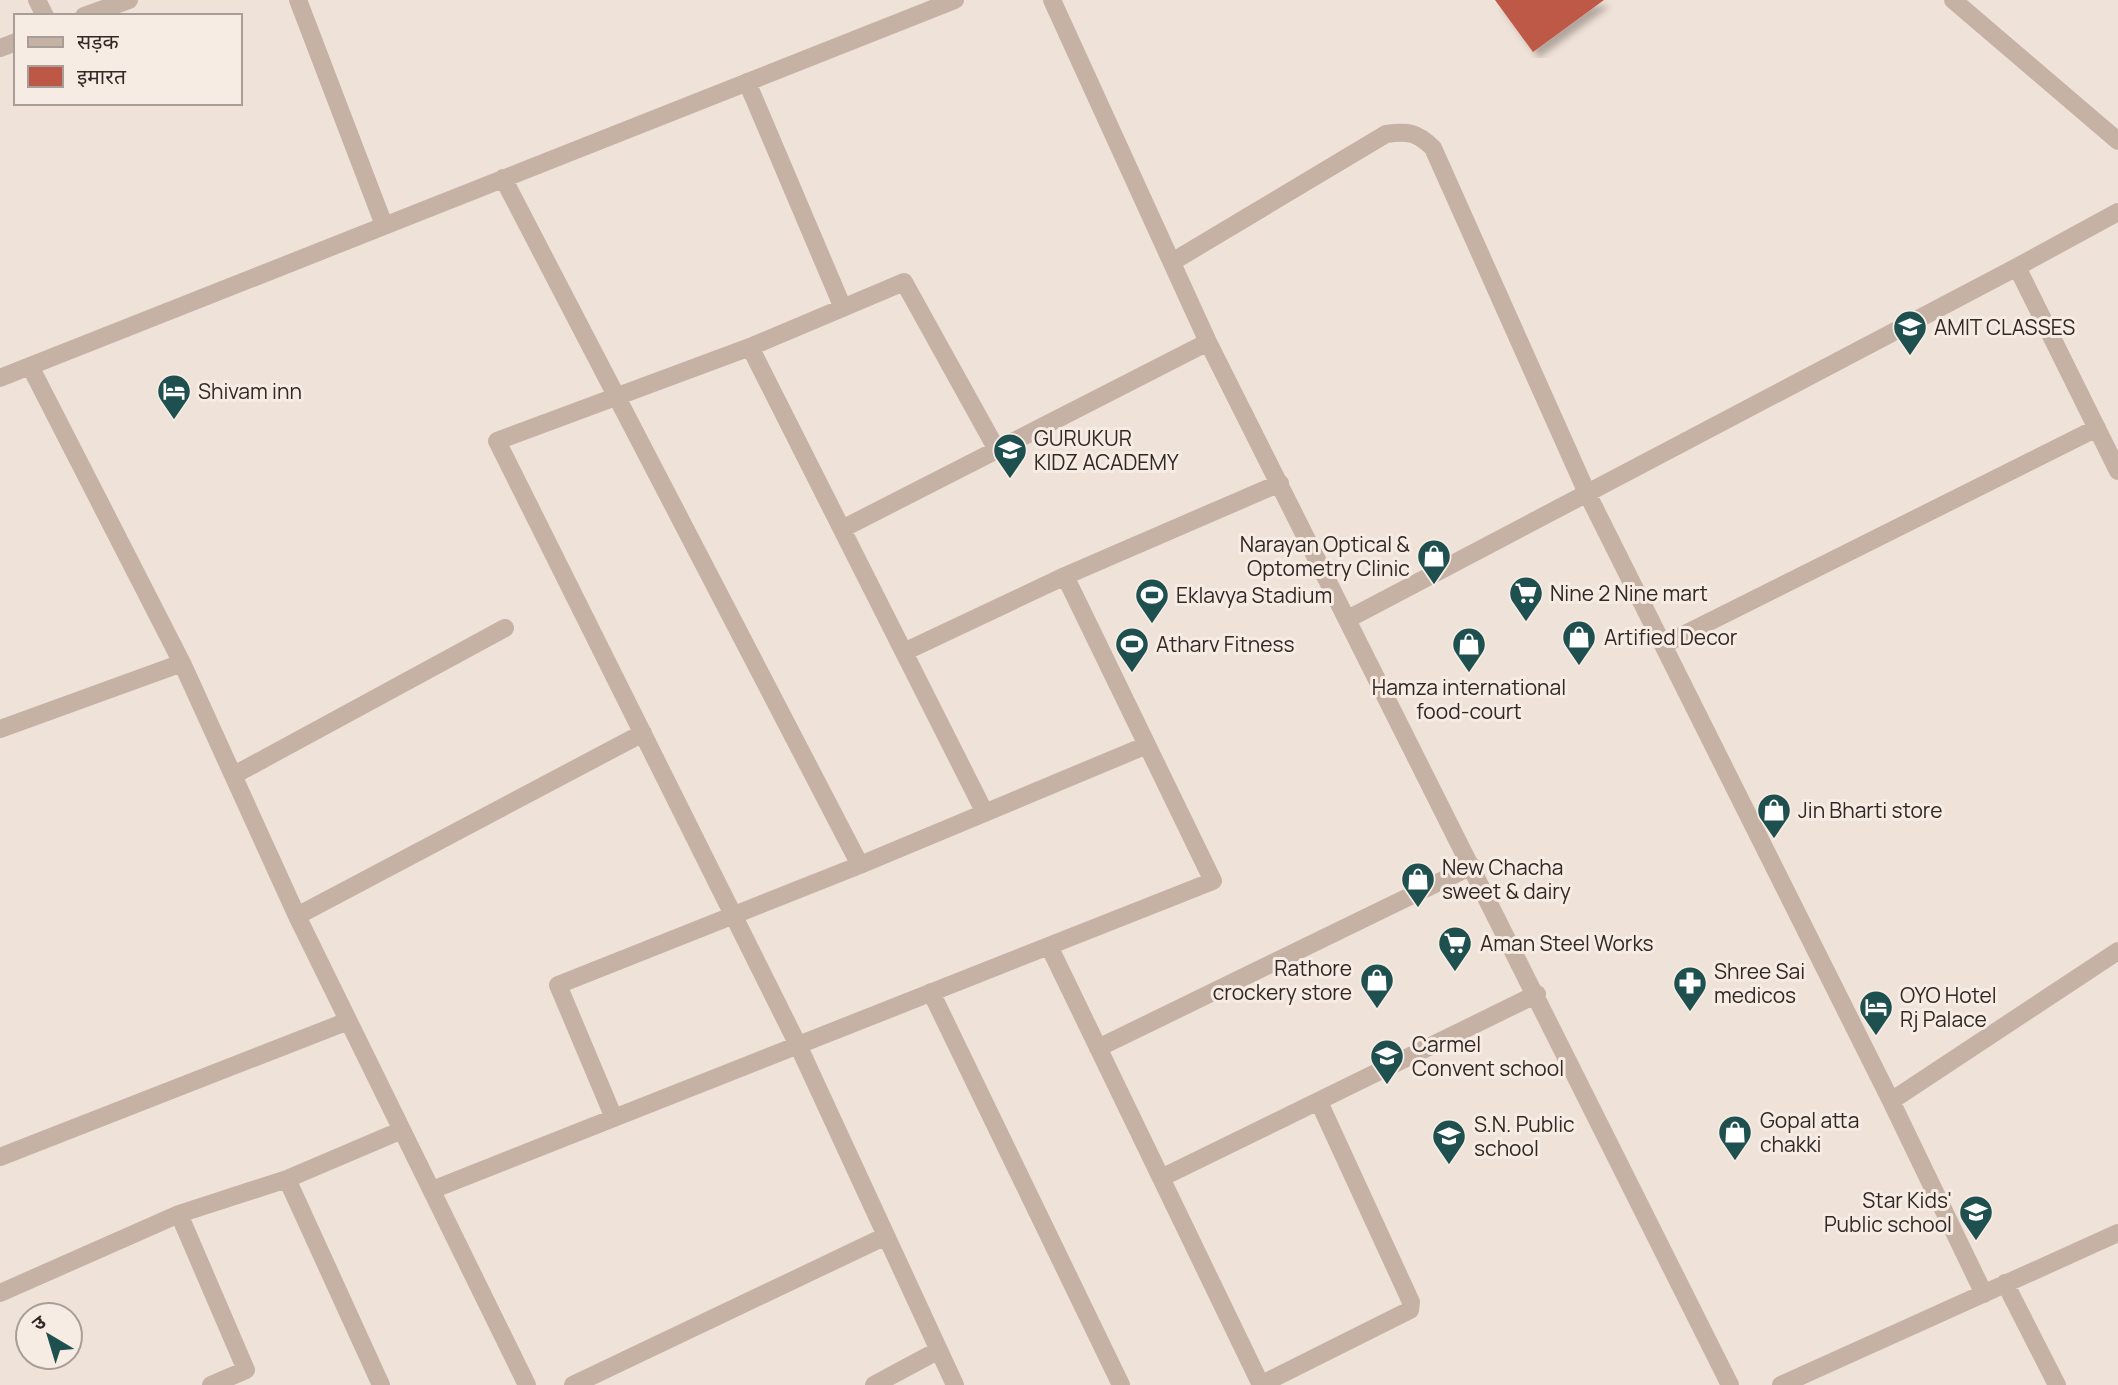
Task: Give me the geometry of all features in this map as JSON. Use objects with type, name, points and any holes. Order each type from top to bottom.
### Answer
[{"type":"street","points":[[90,14],[129,0]]},
{"type":"street","points":[[298,0],[384,225]]},
{"type":"street","points":[[0,377],[955,0]]},
{"type":"street","points":[[1052,0],[1208,342],[1537,994],[1730,1385]]},
{"type":"street","points":[[1954,0],[2118,141]]},
{"type":"street","points":[[747,82],[843,308]]},
{"type":"street","points":[[1172,262],[1386,134],[1407,131],[1420,135],[1433,148],[1587,493],[1891,1101],[1984,1294]]},
{"type":"street","points":[[503,178],[860,864]]},
{"type":"street","points":[[1348,618],[2118,212]]},
{"type":"street","points":[[2017,267],[2118,471]]},
{"type":"street","points":[[955,1385],[799,1045],[497,441],[750,347],[904,282],[997,450]]},
{"type":"street","points":[[842,529],[1208,342]]},
{"type":"street","points":[[750,347],[985,813]]},
{"type":"street","points":[[30,366],[183,663],[297,916],[527,1385]]},
{"type":"street","points":[[1663,645],[2097,428]]},
{"type":"street","points":[[904,652],[1065,576],[1280,483]]},
{"type":"street","points":[[432,1190],[1213,881],[1065,576]]},
{"type":"street","points":[[233,775],[505,628]]},
{"type":"street","points":[[0,729],[183,663]]},
{"type":"street","points":[[297,916],[643,733]]},
{"type":"street","points":[[614,1118],[558,985],[1147,746]]},
{"type":"street","points":[[1098,1048],[1472,866]]},
{"type":"street","points":[[1049,946],[1260,1385],[1410,1310],[1411,1302],[1319,1102]]},
{"type":"street","points":[[1891,1101],[2118,951]]},
{"type":"street","points":[[931,992],[1121,1385]]},
{"type":"street","points":[[1161,1178],[1537,994]]},
{"type":"street","points":[[0,1157],[348,1021]]},
{"type":"street","points":[[0,1293],[179,1214],[287,1178],[402,1130]]},
{"type":"street","points":[[287,1178],[381,1385]]},
{"type":"street","points":[[179,1214],[246,1370],[211,1385]]},
{"type":"street","points":[[1781,1385],[2118,1233]]},
{"type":"street","points":[[573,1385],[886,1236]]},
{"type":"street","points":[[2005,1283],[2057,1385]]},
{"type":"street","points":[[874,1385],[939,1350]]},
{"type":"building","points":[[1495,0],[1604,0],[1533,52]]},
{"type":"place","name":"AMIT CLASSES","points":[[1910,357]]},
{"type":"place","name":"Shivam inn","points":[[174,421]]},
{"type":"place","name":"GURUKUR KIDZ ACADEMY","points":[[1010,480]]},
{"type":"place","name":"Narayan Optical & Optometry Clinic","points":[[1434,586]]},
{"type":"place","name":"Nine 2 Nine mart","points":[[1526,623]]},
{"type":"place","name":"Eklavya Stadium","points":[[1152,625]]},
{"type":"place","name":"Artified Decor","points":[[1579,667]]},
{"type":"place","name":"Atharv Fitness","points":[[1132,674]]},
{"type":"place","name":"Hamza international food-court","points":[[1469,674]]},
{"type":"place","name":"Jin Bharti store","points":[[1774,840]]},
{"type":"place","name":"New Chacha sweet & dairy","points":[[1418,909]]},
{"type":"place","name":"Aman Steel Works","points":[[1455,973]]},
{"type":"place","name":"Rathore crockery store","points":[[1377,1010]]},
{"type":"place","name":"Shree Sai medicos","points":[[1690,1013]]},
{"type":"place","name":"OYO Hotel Rj Palace","points":[[1876,1037]]},
{"type":"place","name":"Carmel Convent school","points":[[1387,1086]]},
{"type":"place","name":"Gopal atta chakki","points":[[1735,1162]]},
{"type":"place","name":"S.N. Public school","points":[[1449,1166]]},
{"type":"place","name":"Star Kids' Public school","points":[[1976,1242]]}]
